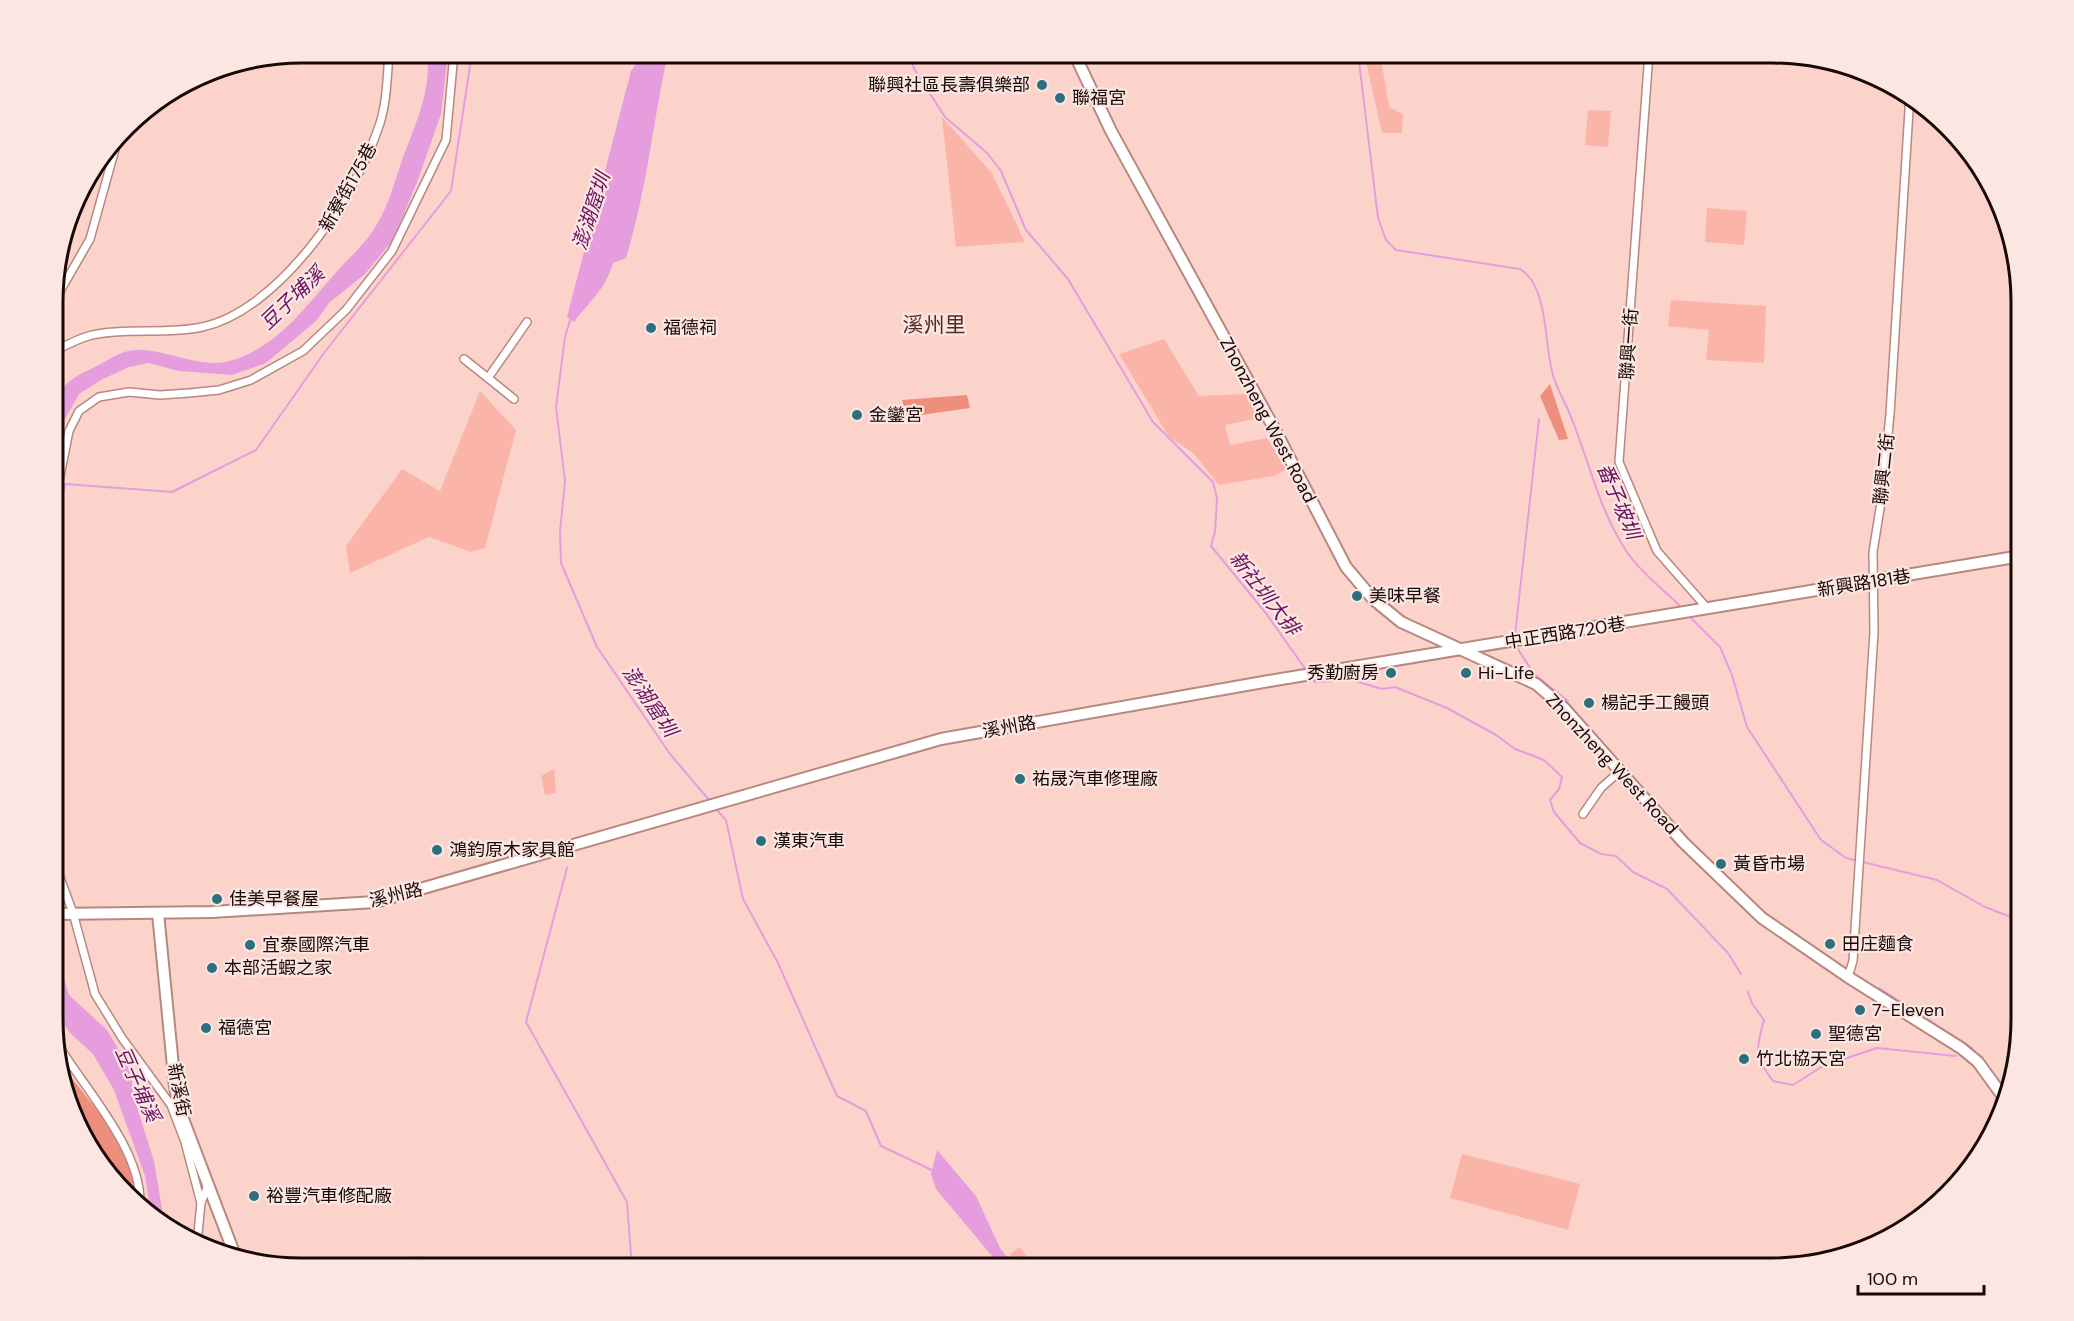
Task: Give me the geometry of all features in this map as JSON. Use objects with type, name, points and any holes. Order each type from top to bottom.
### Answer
[{"type":"street","name":"新寮街175巷","points":[[63,348],[92,335],[202,327],[236,314],[279,279],[316,243],[366,162],[379,127],[386,94],[388,63]]},
{"type":"street","points":[[63,461],[69,431],[79,411],[99,398],[129,392],[189,393],[219,390],[251,380],[303,351],[346,310],[392,251],[446,140],[453,63]]},
{"type":"street","name":"Zhonzheng West Road","points":[[1079,63],[1111,131],[1268,418],[1346,567],[1373,599],[1401,622],[1536,684],[1564,708],[1683,842],[1738,897],[1762,918],[1848,977],[1969,1054],[1978,1062],[1999,1092]]},
{"type":"street","name":"聯興一街","points":[[1648,63],[1619,462],[1657,551],[1707,608]]},
{"type":"street","name":"聯興二街","points":[[1848,977],[1853,960],[1859,871],[1875,581],[1873,552],[1882,496],[1890,414],[1909,106]]},
{"type":"street","points":[[64,286],[90,239],[113,155]]},
{"type":"street","points":[[488,378],[527,322]]},
{"type":"street","points":[[464,359],[514,399]]},
{"type":"street","name":"新興路181巷","points":[[1670,616],[2011,558]]},
{"type":"street","name":"中正西路720巷","points":[[1461,650],[1670,616]]},
{"type":"street","name":"溪州路","points":[[63,914],[321,908],[375,902],[942,739],[1461,650]]},
{"type":"street","points":[[1583,814],[1601,788],[1620,771]]},
{"type":"street","points":[[63,886],[73,913],[95,994],[122,1038],[175,1108],[201,1203]]},
{"type":"street","name":"新溪街","points":[[158,913],[175,1108],[232,1247]]},
{"type":"street","points":[[67,1060],[123,1140],[134,1166],[138,1193]]},
{"type":"street","points":[[198,1234],[201,1203],[208,1185]]},
{"type":"shaded area","name":"豆子埔溪","points":[[428,63],[447,63],[441,114],[418,180],[393,240],[365,274],[329,303],[316,321],[266,363],[232,375],[179,371],[149,363],[129,367],[101,380],[79,394],[63,422],[63,389],[66,385],[77,376],[118,355],[128,351],[145,350],[196,361],[221,363],[249,354],[288,326],[365,242],[383,214],[420,111]]},
{"type":"shaded area","points":[[636,63],[666,63],[645,181],[626,258],[613,263],[601,288],[574,322],[567,317],[631,71]]},
{"type":"shaded area","points":[[1366,63],[1382,63],[1389,107],[1403,114],[1402,133],[1382,133]]},
{"type":"shaded area","points":[[1588,110],[1611,111],[1608,147],[1585,145]]},
{"type":"shaded area","points":[[942,117],[992,173],[1025,242],[956,247]]},
{"type":"shaded area","points":[[1707,208],[1747,211],[1744,245],[1705,242]]},
{"type":"shaded area","points":[[1671,300],[1766,306],[1764,363],[1706,360],[1709,330],[1668,326]]},
{"type":"shaded area","points":[[1164,339],[1199,396],[1246,394],[1259,418],[1225,425],[1230,445],[1267,438],[1286,470],[1274,476],[1219,485],[1193,453],[1169,437],[1119,354]]},
{"type":"shaded area","points":[[1550,384],[1568,439],[1559,440],[1540,396]]},
{"type":"shaded area","points":[[480,391],[516,430],[485,548],[471,552],[429,537],[350,573],[346,546],[402,469],[440,491]]},
{"type":"shaded area","points":[[967,395],[970,408],[907,417],[902,400]]},
{"type":"shaded area","points":[[554,769],[556,793],[545,795],[541,776]]},
{"type":"shaded area","name":"豆子埔溪","points":[[63,975],[69,995],[107,1030],[130,1069],[134,1098],[154,1161],[163,1213],[149,1203],[145,1176],[114,1090],[93,1054],[69,1032],[63,1022]]},
{"type":"shaded area","points":[[70,1075],[122,1148],[135,1190],[103,1152],[81,1110]]},
{"type":"shaded area","points":[[937,1150],[976,1196],[1000,1248],[1008,1258],[994,1258],[936,1189],[931,1174]]},
{"type":"shaded area","points":[[1462,1154],[1580,1184],[1568,1230],[1450,1198]]},
{"type":"shaded area","points":[[1020,1247],[1027,1258],[1013,1258],[1010,1254]]},
{"type":"shaded area","points":[[422,1256],[423,1258],[384,1258]]},
{"type":"waterway","points":[[63,495],[65,484],[172,492],[256,450],[324,353],[451,191],[470,63]]},
{"type":"waterway","name":"新社圳大排","points":[[912,63],[945,117],[987,153],[1001,171],[1026,230],[1068,279],[1153,422],[1213,482],[1217,498],[1215,532],[1211,546],[1265,612],[1306,670]]},
{"type":"waterway","name":"番子坡圳","points":[[1359,63],[1378,218],[1386,240],[1396,250],[1520,269],[1529,277],[1541,302],[1555,381],[1571,417],[1608,518],[1630,557],[1682,608]]},
{"type":"waterway","name":"澎湖窟圳","points":[[571,317],[565,337],[556,407],[565,481],[560,532],[561,563],[597,647],[670,754],[710,801]]},
{"type":"waterway","points":[[1515,635],[1539,419]]},
{"type":"waterway","name":"番子坡圳","points":[[1688,615],[1720,647],[1732,675],[1747,727],[1821,840],[1846,858],[1937,880],[1985,907],[2011,917]]},
{"type":"waterway","points":[[1516,646],[1534,674],[1568,701]]},
{"type":"waterway","name":"新社圳大排","points":[[1311,677],[1315,682],[1352,680],[1382,689],[1395,687],[1447,708],[1496,735],[1515,749],[1544,760],[1562,777],[1559,789],[1550,800],[1554,812],[1580,843],[1601,854],[1616,856],[1633,872],[1667,889],[1728,953],[1741,974]]},
{"type":"waterway","name":"澎湖窟圳","points":[[715,808],[726,820],[743,899],[778,963],[837,1096],[866,1111],[881,1146],[934,1171]]},
{"type":"waterway","points":[[567,868],[526,1022],[627,1202],[631,1258]]},
{"type":"waterway","points":[[1879,988],[1972,1048]]},
{"type":"waterway","name":"新社圳大排","points":[[1748,992],[1752,1003],[1764,1020],[1758,1052],[1762,1065],[1773,1081],[1793,1085],[1823,1066],[1877,1048],[1956,1056]]},
{"type":"place","name":"聯興社區長壽俱樂部","points":[[1042,85]]},
{"type":"place","name":"聯福宮","points":[[1060,98]]},
{"type":"place","name":"福德祠","points":[[651,328]]},
{"type":"place","name":"金鑾宮","points":[[857,415]]},
{"type":"place","name":"美味早餐","points":[[1357,596]]},
{"type":"place","name":"秀勤廚房","points":[[1391,673]]},
{"type":"place","name":"Hi-Life","points":[[1466,673]]},
{"type":"place","name":"楊記手工饅頭","points":[[1589,703]]},
{"type":"place","name":"祐晟汽車修理廠","points":[[1020,779]]},
{"type":"place","name":"漢東汽車","points":[[761,841]]},
{"type":"place","name":"鴻鈞原木家具館","points":[[437,850]]},
{"type":"place","name":"黃昏市場","points":[[1721,864]]},
{"type":"place","name":"佳美早餐屋","points":[[217,899]]},
{"type":"place","name":"田庄麵食","points":[[1830,944]]},
{"type":"place","name":"宜泰國際汽車","points":[[250,945]]},
{"type":"place","name":"本部活蝦之家","points":[[212,968]]},
{"type":"place","name":"7-Eleven","points":[[1860,1010]]},
{"type":"place","name":"福德宮","points":[[206,1028]]},
{"type":"place","name":"聖德宮","points":[[1816,1034]]},
{"type":"place","name":"竹北協天宮","points":[[1744,1059]]},
{"type":"place","name":"裕豐汽車修配廠","points":[[254,1196]]},
{"type":"district","name":"溪州里","points":[[934,325]]}]
